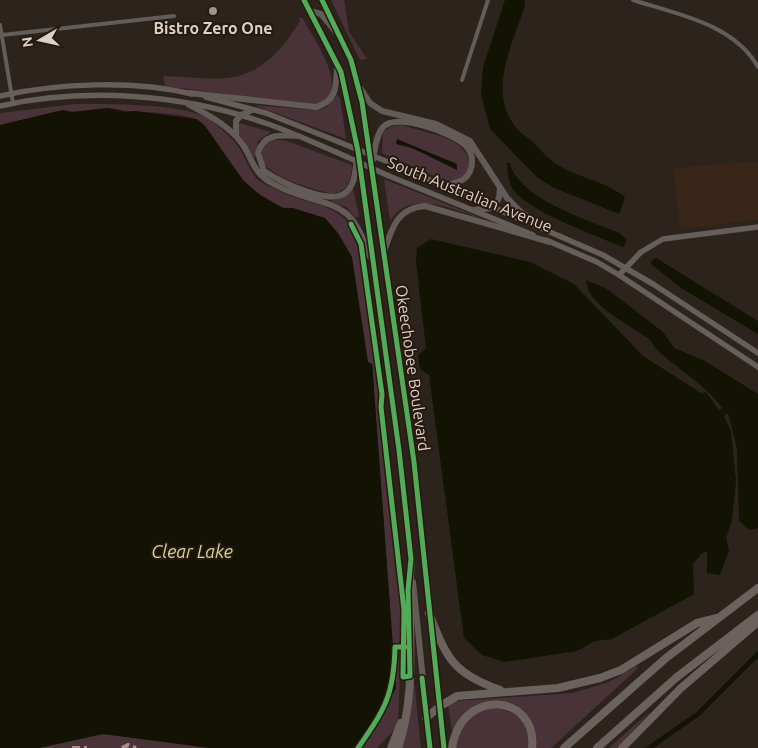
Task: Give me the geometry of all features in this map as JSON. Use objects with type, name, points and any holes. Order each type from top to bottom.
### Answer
[{"type":"highway","points":[[398,748],[405,726],[410,676],[408,590],[410,559]]},
{"type":"highway","points":[[564,748],[652,669],[716,618],[758,588]]},
{"type":"highway","points":[[429,613],[439,640],[451,662],[476,681],[502,691]]},
{"type":"highway","points":[[597,748],[677,677],[758,615]]},
{"type":"highway","points":[[426,718],[439,706],[457,696],[558,688],[600,678],[621,670],[696,623],[716,618]]},
{"type":"highway","points":[[622,748],[681,688],[758,622]]},
{"type":"highway","points":[[391,748],[408,704]]},
{"type":"highway","points":[[452,748],[455,734],[462,720],[471,711],[491,704],[510,707],[524,718],[532,734],[532,748]]},
{"type":"main road","name":"Okeechobee Boulevard","points":[[304,0],[338,64],[346,89],[358,151],[399,450],[430,748]]},
{"type":"main road","name":"Okeechobee Boulevard","points":[[323,2],[351,60],[358,84],[372,166],[414,462],[444,748]]},
{"type":"main road","points":[[310,11],[317,11],[321,14],[340,37]]},
{"type":"main road","points":[[189,93],[316,107],[327,102],[335,94],[338,64]]},
{"type":"main road","points":[[358,84],[375,107],[390,114],[436,124],[470,141],[500,188],[521,212],[548,230]]},
{"type":"main road","name":"South Australian Avenue","points":[[0,96],[88,86],[136,87],[189,93],[252,110],[339,142],[581,244],[627,267],[758,353]]},
{"type":"main road","name":"South Australian Avenue","points":[[0,106],[61,98],[110,96],[188,104],[241,115],[298,136],[389,176],[597,262],[620,275],[758,367]]},
{"type":"main road","points":[[188,104],[217,120],[236,136],[257,171],[265,179],[294,193],[328,202],[350,216],[360,228],[376,279]]},
{"type":"main road","points":[[236,136],[235,124],[241,115],[252,110]]},
{"type":"main road","points":[[372,166],[376,144],[384,126],[399,120],[428,127],[464,144],[472,155],[471,169],[466,177],[458,182],[442,186]]},
{"type":"main road","points":[[298,136],[274,136],[266,139],[260,148],[259,160],[264,171],[270,175],[315,194],[331,197],[346,193],[354,180],[358,151]]},
{"type":"main road","points":[[474,210],[494,208],[499,198],[500,188]]},
{"type":"main road","points":[[385,251],[398,218],[410,209],[425,206],[550,242]]},
{"type":"main road","points":[[620,275],[648,247],[663,239],[758,226]]},
{"type":"street","points":[[462,80],[488,0]]},
{"type":"street","points":[[633,0],[709,25],[732,37],[752,56],[758,67]]},
{"type":"street","points":[[656,7],[658,0]]},
{"type":"street","points":[[2,35],[174,16]]},
{"type":"street","points":[[0,25],[13,103]]},
{"type":"shaded area","points":[[331,0],[344,0],[349,32],[367,59],[360,60]]},
{"type":"shaded area","points":[[299,17],[303,19],[316,41],[329,69],[332,82],[331,93],[324,101],[310,105],[165,86],[163,76],[226,78],[250,72],[270,59],[279,50],[294,31],[300,21]]},
{"type":"shaded area","points":[[337,95],[340,98],[346,139],[254,105],[313,110],[325,108]]},
{"type":"shaded area","points":[[75,104],[124,104],[162,107],[180,109],[207,118],[221,128],[237,144],[258,180],[286,194],[331,209],[351,224],[360,237],[378,349],[380,391],[378,405],[400,581],[402,614],[398,726],[377,748],[361,748],[396,688],[372,364],[368,362],[293,208],[279,206],[267,201],[256,193],[237,172],[208,129],[201,122],[181,116],[107,108],[79,111],[63,110],[0,125],[0,113]]},
{"type":"shaded area","points":[[239,123],[271,132],[258,141],[255,159],[239,135]]},
{"type":"shaded area","points":[[401,125],[435,134],[454,142],[462,148],[469,161],[466,173],[460,178],[443,180],[382,153],[383,132],[390,127]]},
{"type":"shaded area","points":[[274,138],[275,140],[284,140],[352,165],[348,184],[338,193],[332,194],[293,182],[279,175],[268,168],[262,159],[263,149]]},
{"type":"shaded area","points":[[758,161],[758,220],[680,229],[673,168]]},
{"type":"shaded area","points":[[384,179],[484,219],[447,207],[421,203],[409,205],[399,211],[390,221]]},
{"type":"shaded area","points":[[353,189],[359,216],[356,218],[346,207],[330,201],[342,198]]},
{"type":"shaded area","points":[[638,667],[551,748],[535,748],[529,722],[495,701],[472,707],[452,731],[448,705],[456,701],[573,693],[609,682]]},
{"type":"shaded area","points":[[414,680],[421,748],[400,748],[408,726]]},
{"type":"shaded area","points":[[485,707],[504,710],[518,717],[526,729],[530,748],[456,748],[465,723]]},
{"type":"shaded area","points":[[649,713],[617,748],[609,748],[647,714]]},
{"type":"shaded area","points":[[103,734],[203,746],[209,748],[39,748]]},
{"type":"water","points":[[505,0],[524,0],[525,5],[509,50],[503,81],[503,96],[507,111],[514,125],[559,166],[603,184],[625,197],[619,214],[552,187],[538,178],[490,129],[481,94],[483,67]]},
{"type":"water","name":"Clear Lake","points":[[108,108],[125,112],[135,111],[196,119],[205,126],[243,180],[259,194],[283,208],[293,208],[325,218],[338,233],[352,257],[368,362],[372,364],[396,688],[361,748],[209,748],[103,734],[39,748],[0,748],[0,125],[63,110],[72,112]]},
{"type":"water","points":[[397,139],[457,164],[457,170],[412,148],[396,144]]},
{"type":"water","points":[[507,163],[510,163],[515,175],[526,187],[539,197],[572,214],[618,232],[627,240],[623,247],[568,224],[527,202],[512,188]]},
{"type":"water","points":[[431,239],[530,262],[574,284],[643,356],[701,393],[706,392],[719,410],[722,408],[715,399],[700,384],[657,350],[648,338],[620,321],[601,306],[593,298],[586,280],[607,289],[663,332],[674,348],[705,361],[758,394],[758,528],[749,530],[739,521],[737,449],[728,413],[724,416],[731,431],[736,481],[732,520],[726,538],[729,550],[720,575],[707,573],[707,552],[702,553],[693,564],[694,594],[612,639],[595,641],[577,651],[504,662],[482,655],[464,638],[429,375],[420,369],[418,355],[426,348],[416,262],[417,248]]},
{"type":"water","points":[[656,258],[758,321],[758,334],[681,288],[651,264],[652,260]]},
{"type":"waterway","points":[[649,748],[698,714],[758,654]]},
{"type":"marked path","points":[[122,748],[128,745],[136,748]]},
{"type":"marked path","points":[[72,748],[87,748]]},
{"type":"cycle path","points":[[304,0],[341,72],[358,151],[399,450],[411,559],[408,590],[410,676],[403,677],[404,610],[381,407],[382,394],[361,244],[351,224]]},
{"type":"cycle path","points":[[322,0],[351,60],[362,102],[414,462],[444,748]]},
{"type":"cycle path","points":[[358,748],[375,723],[386,701],[393,678],[395,647],[405,647]]},
{"type":"cycle path","points":[[422,678],[430,748]]},
{"type":"place","name":"Bistro Zero One","points":[[213,11]]}]
